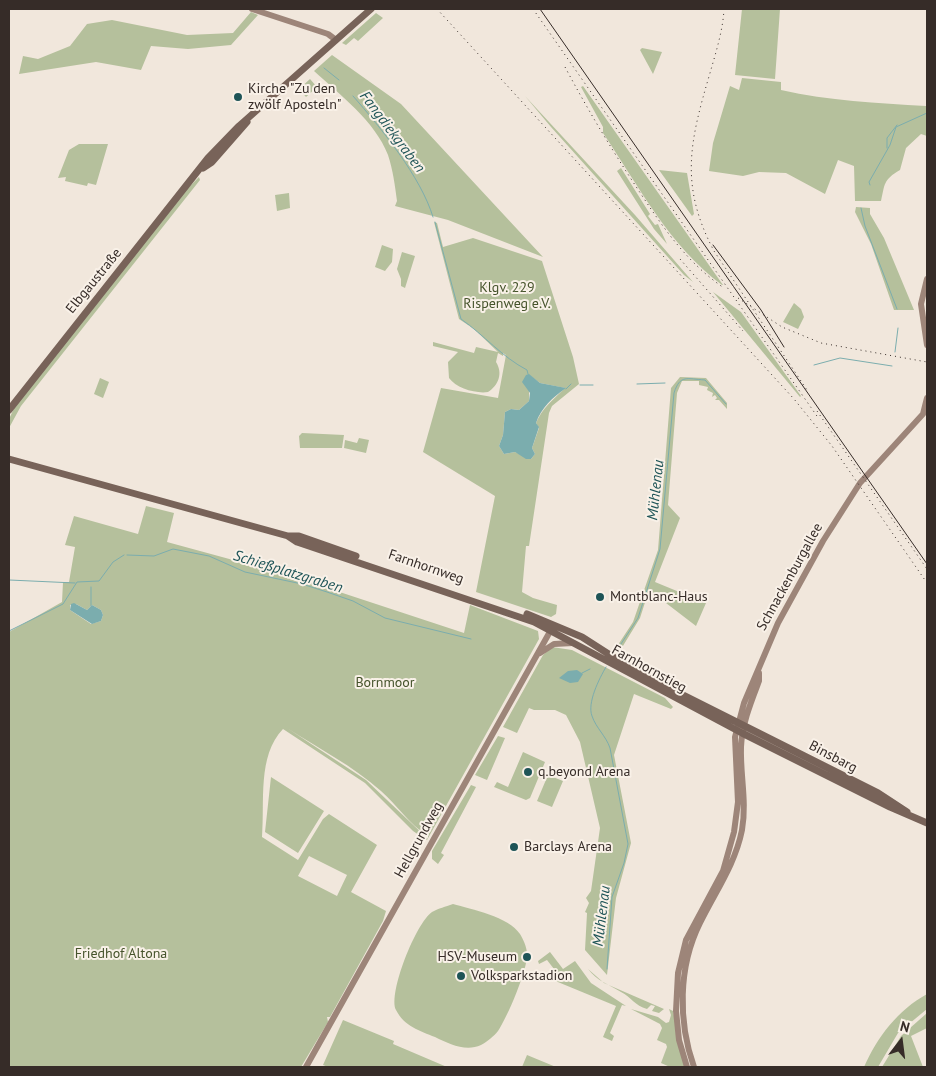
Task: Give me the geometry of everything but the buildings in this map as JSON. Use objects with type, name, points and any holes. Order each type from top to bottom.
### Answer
[{"type":"main road","name":"Elbgaustraße","points":[[9,410],[21,392],[200,170],[212,162],[242,129],[248,119],[371,9]]},
{"type":"main road","name":"Farnhornweg","points":[[9,461],[288,536],[297,542],[553,628]]},
{"type":"main road","name":"Farnhornstieg","points":[[553,628],[576,644],[740,727]]},
{"type":"main road","name":"Farnhornstieg","points":[[553,628],[582,637],[635,671],[740,727]]},
{"type":"main road","name":"Binsbarg","points":[[740,727],[756,739],[927,824]]},
{"type":"main road","name":"Binsbarg","points":[[740,727],[896,803],[915,818]]},
{"type":"street","points":[[252,9],[328,34],[336,40]]},
{"type":"street","points":[[927,279],[921,304],[927,344]]},
{"type":"street","name":"Schnackenburgallee","points":[[687,1067],[680,1040],[676,1011],[678,973],[686,940],[723,871],[733,839],[738,802],[734,753],[740,727],[759,681],[759,672],[764,653],[787,602],[850,498],[882,458],[923,414],[927,398]]},
{"type":"street","name":"Hellgrundweg","points":[[306,1067],[553,628]]},
{"type":"street","points":[[538,655],[554,644],[576,644]]},
{"type":"street","name":"Schnackenburgallee","points":[[694,1067],[684,1026],[683,996],[686,969],[696,931],[727,873],[740,839],[744,809],[740,727]]},
{"type":"street","points":[[741,748],[747,742],[756,739]]},
{"type":"green space","points":[[742,9],[780,9],[775,79],[735,75]]},
{"type":"green space","points":[[251,12],[258,15],[231,45],[188,49],[151,46],[141,70],[96,62],[19,74],[23,56],[38,59],[70,46],[87,24],[112,20],[187,35],[233,33]]},
{"type":"green space","points":[[376,13],[383,18],[358,41],[354,38],[346,45],[342,43]]},
{"type":"green space","points":[[642,48],[662,52],[653,74],[640,50]]},
{"type":"green space","name":"Klgv. 229 Rispenweg e.V.","points":[[332,55],[401,104],[543,257],[448,220],[395,206],[397,201],[393,172],[388,155],[375,131],[356,109],[314,71]]},
{"type":"green space","points":[[742,78],[781,82],[781,90],[817,97],[889,104],[926,106],[927,104],[927,136],[921,134],[906,148],[900,170],[890,177],[884,186],[881,201],[855,201],[854,166],[838,160],[825,194],[786,173],[759,172],[743,176],[709,171],[713,143],[730,86],[739,90]]},
{"type":"green space","points":[[310,79],[317,87],[306,97],[299,89]]},
{"type":"green space","points":[[583,86],[723,285],[686,252],[656,214],[603,133],[603,127],[581,87]]},
{"type":"green space","points":[[525,96],[635,215],[693,282],[684,275]]},
{"type":"green space","points":[[79,144],[108,144],[96,185],[88,183],[87,186],[65,181],[66,177],[58,178],[69,150]]},
{"type":"green space","points":[[621,168],[650,214],[648,216],[655,225],[658,224],[667,244],[654,229],[617,171]]},
{"type":"green space","points":[[659,170],[687,173],[694,214],[692,216]]},
{"type":"green space","points":[[199,177],[200,180],[21,406],[9,428],[9,419],[18,400],[185,191]]},
{"type":"green space","points":[[289,193],[290,208],[277,211],[275,195]]},
{"type":"green space","points":[[856,207],[870,208],[870,214],[884,238],[914,310],[894,310],[871,244],[855,212]]},
{"type":"green space","points":[[434,222],[437,223],[443,247],[473,238],[542,261],[573,357],[579,384],[552,406],[549,413],[529,546],[526,546],[522,592],[533,598],[557,605],[556,614],[551,617],[476,592],[495,496],[423,452],[441,388],[498,398],[506,355],[503,353],[503,356],[498,353],[496,362],[499,378],[495,386],[488,392],[478,392],[456,385],[449,378],[448,362],[458,352],[433,346],[433,342],[474,353],[476,347],[498,352],[474,329],[459,319]],"holes":[[[529,375],[540,383],[565,388],[545,408],[536,423],[539,428],[532,448],[535,454],[531,459],[515,452],[504,454],[499,446],[503,435],[505,412],[511,409],[519,410],[529,401]]]},
{"type":"green space","points":[[382,245],[393,249],[392,262],[385,271],[375,267]]},
{"type":"green space","points":[[402,252],[415,256],[405,288],[401,286],[401,279],[397,269]]},
{"type":"green space","points":[[713,292],[741,312],[800,397]]},
{"type":"green space","points":[[794,303],[801,309],[804,317],[798,329],[783,322]]},
{"type":"green space","points":[[680,377],[706,378],[727,403],[727,409],[719,400],[715,400],[717,398],[715,395],[712,397],[713,393],[707,390],[708,387],[699,385],[699,381],[682,381],[677,393],[668,505],[680,518],[655,582],[706,603],[696,626],[649,590],[640,618],[618,654],[614,651],[633,622],[658,550],[671,388]]},
{"type":"green space","points":[[100,378],[109,382],[103,398],[94,394]]},
{"type":"green space","points":[[302,433],[344,435],[342,448],[300,448],[299,436]]},
{"type":"green space","points":[[359,438],[369,440],[366,453],[344,448],[345,440],[357,443]]},
{"type":"green space","points":[[146,506],[174,513],[167,542],[288,575],[464,633],[470,605],[538,631],[539,639],[428,838],[387,796],[370,782],[347,765],[287,728],[366,780],[427,840],[421,839],[422,837],[413,831],[365,783],[283,729],[275,740],[269,752],[264,780],[262,837],[298,860],[323,819],[329,814],[377,845],[351,892],[386,911],[383,921],[330,1017],[327,1017],[328,1022],[301,1067],[9,1067],[9,632],[62,602],[63,582],[69,582],[75,547],[65,545],[74,516],[138,534]],"holes":[[[76,604],[87,610],[92,605],[101,610],[103,615],[101,621],[91,624],[70,610],[70,605]],[[309,856],[347,875],[337,896],[298,876]]]},
{"type":"green space","points":[[552,647],[572,650],[665,698],[673,707],[671,709],[634,694],[614,755],[631,843],[616,898],[607,975],[585,950],[587,913],[585,912],[589,903],[586,898],[591,891],[600,828],[580,742],[566,715],[555,710],[534,710],[529,708],[517,733],[503,727],[543,655]]},
{"type":"green space","points":[[498,736],[505,738],[487,780],[475,775]]},
{"type":"green space","name":"q.beyond Arena","points":[[523,752],[545,762],[530,798],[526,800],[494,787],[497,782],[508,787]]},
{"type":"green space","points":[[548,775],[563,781],[552,807],[537,801]]},
{"type":"green space","points":[[271,777],[324,811],[298,853],[265,832]]},
{"type":"green space","points":[[471,785],[476,787],[441,853],[444,855],[438,864],[432,859],[432,851]]},
{"type":"green space","name":"Volksparkstadion","points":[[453,904],[489,914],[515,928],[525,943],[527,951],[521,982],[502,1025],[490,1039],[481,1045],[469,1048],[452,1044],[413,1027],[399,1016],[395,1001],[400,974],[411,943],[418,930],[432,912]]},
{"type":"green space","points":[[550,952],[563,969],[575,961],[591,983],[626,1006],[622,1005],[610,1033],[614,1036],[612,1041],[603,1037],[616,1006],[553,980],[554,969],[547,960],[539,964],[538,961]]},
{"type":"green space","points":[[607,984],[664,1009],[659,1013],[652,1011],[655,1006],[651,1005],[647,1009],[643,1008]]},
{"type":"green space","points":[[927,994],[927,1009],[898,1033],[878,1067],[864,1067],[875,1045],[890,1025],[907,1008]]},
{"type":"green space","points":[[631,1009],[658,1017],[666,1023],[669,1022],[671,1015],[669,1009],[673,1011],[685,1067],[670,1067],[661,1063],[667,1047],[666,1044],[657,1040],[662,1028],[660,1024]]},
{"type":"green space","points":[[927,1013],[927,1028],[911,1036],[923,1067],[882,1067],[901,1036]]},
{"type":"green space","points":[[343,1020],[394,1041],[393,1044],[447,1067],[328,1067],[323,1065]]},
{"type":"green space","points":[[527,1055],[556,1067],[522,1067]]},
{"type":"water","points":[[529,374],[540,383],[566,388],[552,399],[541,412],[536,423],[539,427],[532,448],[535,454],[531,459],[526,459],[515,452],[504,454],[499,446],[503,435],[505,412],[511,409],[519,410],[529,401],[530,393],[522,382],[526,375]]},
{"type":"water","points":[[74,603],[87,610],[92,605],[101,610],[103,615],[101,621],[92,624],[70,610],[71,604]]},
{"type":"water","points":[[577,670],[583,674],[578,682],[570,683],[559,678],[568,671]]},
{"type":"waterway","name":"Fangdiekgraben","points":[[324,68],[339,80]]},
{"type":"waterway","name":"Fangdiekgraben","points":[[353,96],[376,123],[410,170],[433,217]]},
{"type":"waterway","name":"Mühlenau","points":[[870,185],[869,182],[890,145],[896,127],[927,113]]},
{"type":"waterway","points":[[887,148],[887,138],[897,125]]},
{"type":"waterway","name":"Mühlenau","points":[[861,208],[865,226],[897,309]]},
{"type":"waterway","name":"Fangdiekgraben","points":[[435,222],[461,319],[509,359],[527,370],[528,374]]},
{"type":"waterway","name":"Mühlenau","points":[[895,352],[898,328]]},
{"type":"waterway","name":"Mühlenau","points":[[814,365],[840,358],[892,366]]},
{"type":"waterway","name":"Mühlenau","points":[[617,650],[638,618],[660,549],[676,387],[685,379],[705,380],[726,404]]},
{"type":"waterway","name":"Fangdiekgraben","points":[[637,384],[665,383]]},
{"type":"waterway","name":"Fangdiekgraben","points":[[566,389],[571,384]]},
{"type":"waterway","name":"Fangdiekgraben","points":[[580,385],[593,385]]},
{"type":"waterway","name":"Schießplatzgraben","points":[[127,555],[154,556],[173,549],[209,556],[245,572],[302,584],[353,601],[385,618],[471,639]]},
{"type":"waterway","name":"Schießplatzgraben","points":[[9,631],[63,604],[77,582],[99,581],[113,562],[124,555]]},
{"type":"waterway","points":[[9,580],[75,583]]},
{"type":"waterway","points":[[91,587],[91,606]]},
{"type":"waterway","name":"Mühlenau","points":[[606,667],[594,691],[591,711],[610,748],[628,844],[624,863],[612,897],[607,969]]},
{"type":"waterway","points":[[582,673],[590,669]]},
{"type":"tram line","points":[[540,9],[927,564]]},
{"type":"tram line","points":[[713,245],[761,310],[784,347]]},
{"type":"railway","points":[[437,9],[794,399],[832,446],[927,583]]},
{"type":"railway","points":[[533,9],[819,419]]},
{"type":"railway","points":[[724,9],[719,41],[697,120],[693,142],[691,163],[696,205],[714,251],[807,390]]},
{"type":"railway","points":[[565,67],[608,143],[665,229],[686,255],[710,278],[724,288]]},
{"type":"railway","points":[[680,259],[743,331]]},
{"type":"railway","points":[[738,298],[782,327],[821,343],[927,362]]},
{"type":"railway","points":[[817,411],[927,569]]},
{"type":"place","name":"Kirche \"Zu den zwölf Aposteln\"","points":[[238,97]]},
{"type":"place","name":"Montblanc-Haus","points":[[600,597]]},
{"type":"place","name":"q.beyond Arena","points":[[528,772]]},
{"type":"place","name":"Barclays Arena","points":[[514,847]]},
{"type":"place","name":"HSV-Museum","points":[[527,957]]},
{"type":"place","name":"Volksparkstadion","points":[[461,976]]},
{"type":"park label","name":"Bornmoor","points":[[385,683]]},
{"type":"park label","name":"Friedhof Altona","points":[[121,954]]}]
